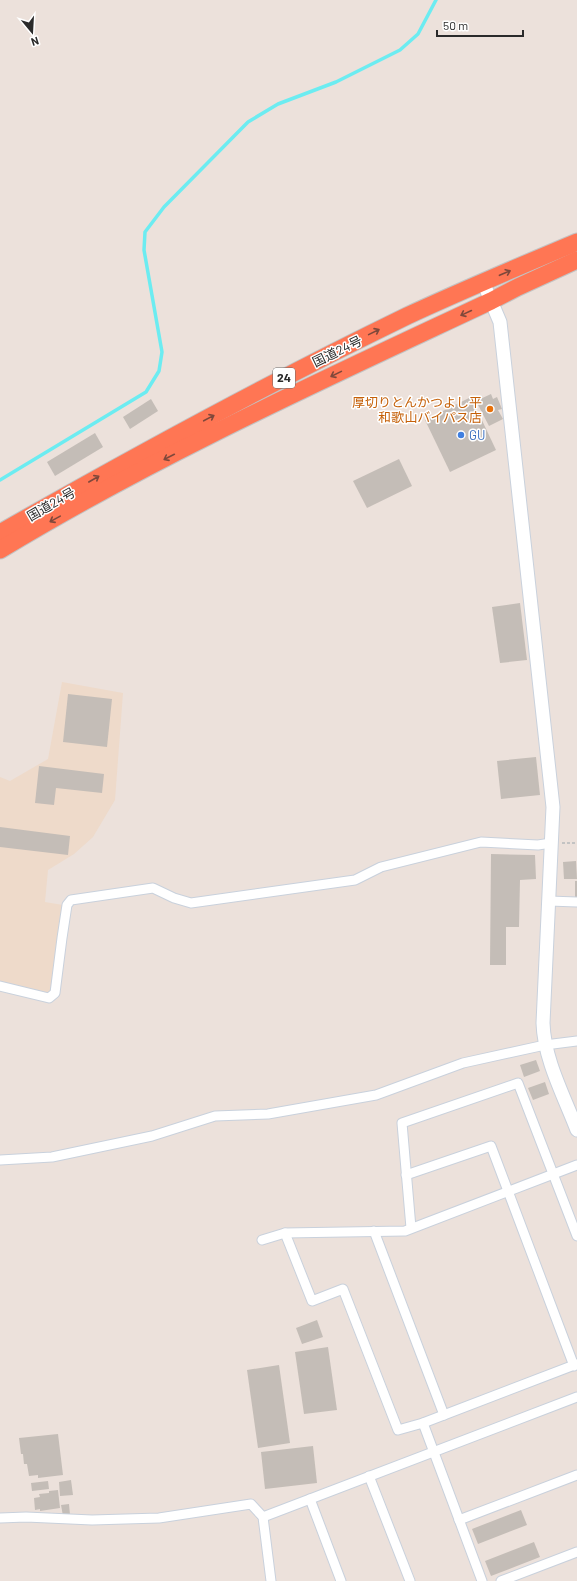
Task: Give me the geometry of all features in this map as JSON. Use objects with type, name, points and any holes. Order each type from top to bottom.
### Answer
[{"type":"highway","name":"国道24号","points":[[0,533],[98,477],[314,362],[408,316],[577,242]]},
{"type":"highway","name":"国道24号","points":[[0,550],[126,479],[233,423],[577,260]]},
{"type":"street","points":[[483,282],[500,322],[553,807],[543,1023],[545,1045],[577,1130]]},
{"type":"street","points":[[0,986],[49,998],[55,993],[67,905],[71,900],[153,888],[174,898],[192,903],[355,880],[381,867],[481,842],[538,845],[551,843]]},
{"type":"street","points":[[548,901],[577,902]]},
{"type":"street","points":[[0,1160],[52,1157],[68,1154],[152,1136],[215,1116],[268,1114],[376,1095],[463,1063],[545,1045],[577,1041]]},
{"type":"street","points":[[410,1228],[402,1123],[518,1083],[577,1236]]},
{"type":"street","points":[[285,1233],[312,1300],[343,1289],[398,1430],[423,1423],[575,1365],[507,1192],[491,1146],[406,1175]]},
{"type":"street","points":[[262,1240],[285,1233],[405,1230],[577,1165]]},
{"type":"street","points":[[374,1231],[444,1415]]},
{"type":"street","points":[[263,1517],[577,1397]]},
{"type":"street","points":[[423,1423],[482,1581]]},
{"type":"street","points":[[459,1520],[577,1475]]},
{"type":"street","points":[[369,1476],[410,1581]]},
{"type":"street","points":[[310,1499],[341,1581]]},
{"type":"street","points":[[0,1518],[26,1517],[92,1520],[159,1518],[251,1504],[263,1517],[271,1581]]},
{"type":"street","points":[[501,1581],[577,1552]]},
{"type":"shaded area","points":[[62,682],[123,693],[115,800],[93,837],[74,854],[48,870],[45,902],[63,905],[52,990],[47,995],[0,982],[0,777],[10,781],[48,759]]},
{"type":"building","name":"厚切りとんかつよし平 和歌山バイパス店","points":[[491,394],[493,399],[497,397],[502,409],[498,410],[503,419],[489,426],[476,401]]},
{"type":"building","name":"GU","points":[[471,397],[496,450],[450,472],[425,420]]},
{"type":"building","points":[[151,399],[158,411],[130,429],[123,417]]},
{"type":"building","points":[[95,433],[103,447],[55,476],[47,462]]},
{"type":"building","points":[[399,459],[412,486],[367,508],[353,481]]},
{"type":"building","points":[[520,603],[527,660],[500,663],[492,607]]},
{"type":"building","points":[[68,694],[112,699],[107,747],[63,742]]},
{"type":"building","points":[[536,757],[540,795],[501,799],[497,761]]},
{"type":"building","points":[[39,766],[104,774],[102,793],[56,788],[54,805],[35,803]]},
{"type":"building","points":[[0,827],[70,836],[68,855],[0,847]]},
{"type":"building","points":[[491,854],[535,855],[536,879],[520,880],[519,927],[506,927],[506,965],[490,965]]},
{"type":"building","points":[[576,861],[577,879],[564,879],[563,862]]},
{"type":"building","points":[[575,881],[577,881],[577,898],[575,898]]},
{"type":"building","points":[[536,1060],[540,1071],[524,1077],[520,1065]]},
{"type":"building","points":[[545,1082],[549,1094],[533,1100],[528,1088]]},
{"type":"building","points":[[317,1320],[323,1337],[302,1344],[296,1328]]},
{"type":"building","points":[[328,1347],[337,1410],[304,1414],[295,1352]]},
{"type":"building","points":[[279,1365],[290,1443],[258,1448],[247,1370]]},
{"type":"building","points":[[58,1434],[63,1475],[38,1478],[38,1475],[29,1476],[27,1464],[24,1464],[23,1454],[21,1454],[19,1438]]},
{"type":"building","points":[[313,1446],[317,1483],[265,1489],[261,1452]]},
{"type":"building","points":[[71,1480],[73,1495],[60,1496],[59,1482]]},
{"type":"building","points":[[48,1481],[49,1489],[32,1491],[31,1483]]},
{"type":"building","points":[[58,1490],[60,1508],[40,1511],[40,1509],[35,1510],[34,1498],[40,1497],[39,1494]]},
{"type":"building","points":[[69,1504],[70,1515],[63,1516],[61,1505]]},
{"type":"building","points":[[521,1510],[527,1525],[478,1544],[472,1529]]},
{"type":"building","points":[[534,1542],[540,1557],[491,1576],[485,1561]]},
{"type":"waterway","points":[[0,480],[146,392],[159,371],[162,352],[144,250],[145,232],[164,207],[248,122],[278,104],[336,82],[400,50],[418,34],[436,0]]},
{"type":"place","name":"厚切りとんかつよし平 和歌山バイパス店","points":[[490,409]]},
{"type":"place","name":"GU","points":[[461,435]]}]
